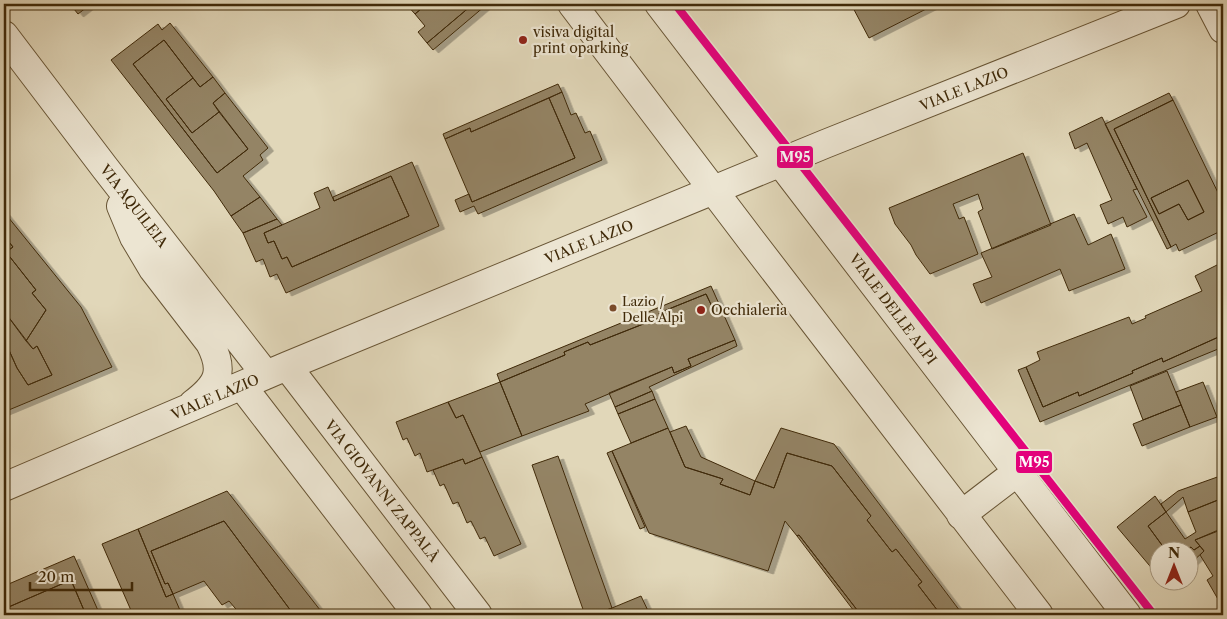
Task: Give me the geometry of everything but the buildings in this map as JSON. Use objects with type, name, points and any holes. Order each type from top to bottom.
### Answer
[{"type":"street","points":[[572,4],[1039,615]]},
{"type":"street","name":"VIALE DELLE ALPI","points":[[659,4],[1127,615]]},
{"type":"street","name":"VIALE LAZIO","points":[[4,487],[265,376],[781,162],[1176,4]]},
{"type":"street","points":[[1210,4],[1223,30]]},
{"type":"street","name":"VIA AQUILEIA","points":[[9,50],[105,168],[265,376]]},
{"type":"street","points":[[105,168],[134,237],[153,269],[210,343],[216,356],[218,370],[215,383],[206,394],[182,411]]},
{"type":"street","points":[[265,376],[418,615]]},
{"type":"street","name":"VIA GIOVANNI ZAPPALÀ","points":[[265,376],[478,615]]},
{"type":"street","points":[[961,515],[1017,472]]},
{"type":"transit line","name":"M95","points":[[675,4],[1154,615]]},
{"type":"place","name":"visiva digital print oparking","points":[[523,40]]},
{"type":"place","name":"Lazio / Delle Alpi","points":[[613,308]]},
{"type":"place","name":"Occhialeria","points":[[701,310]]}]
